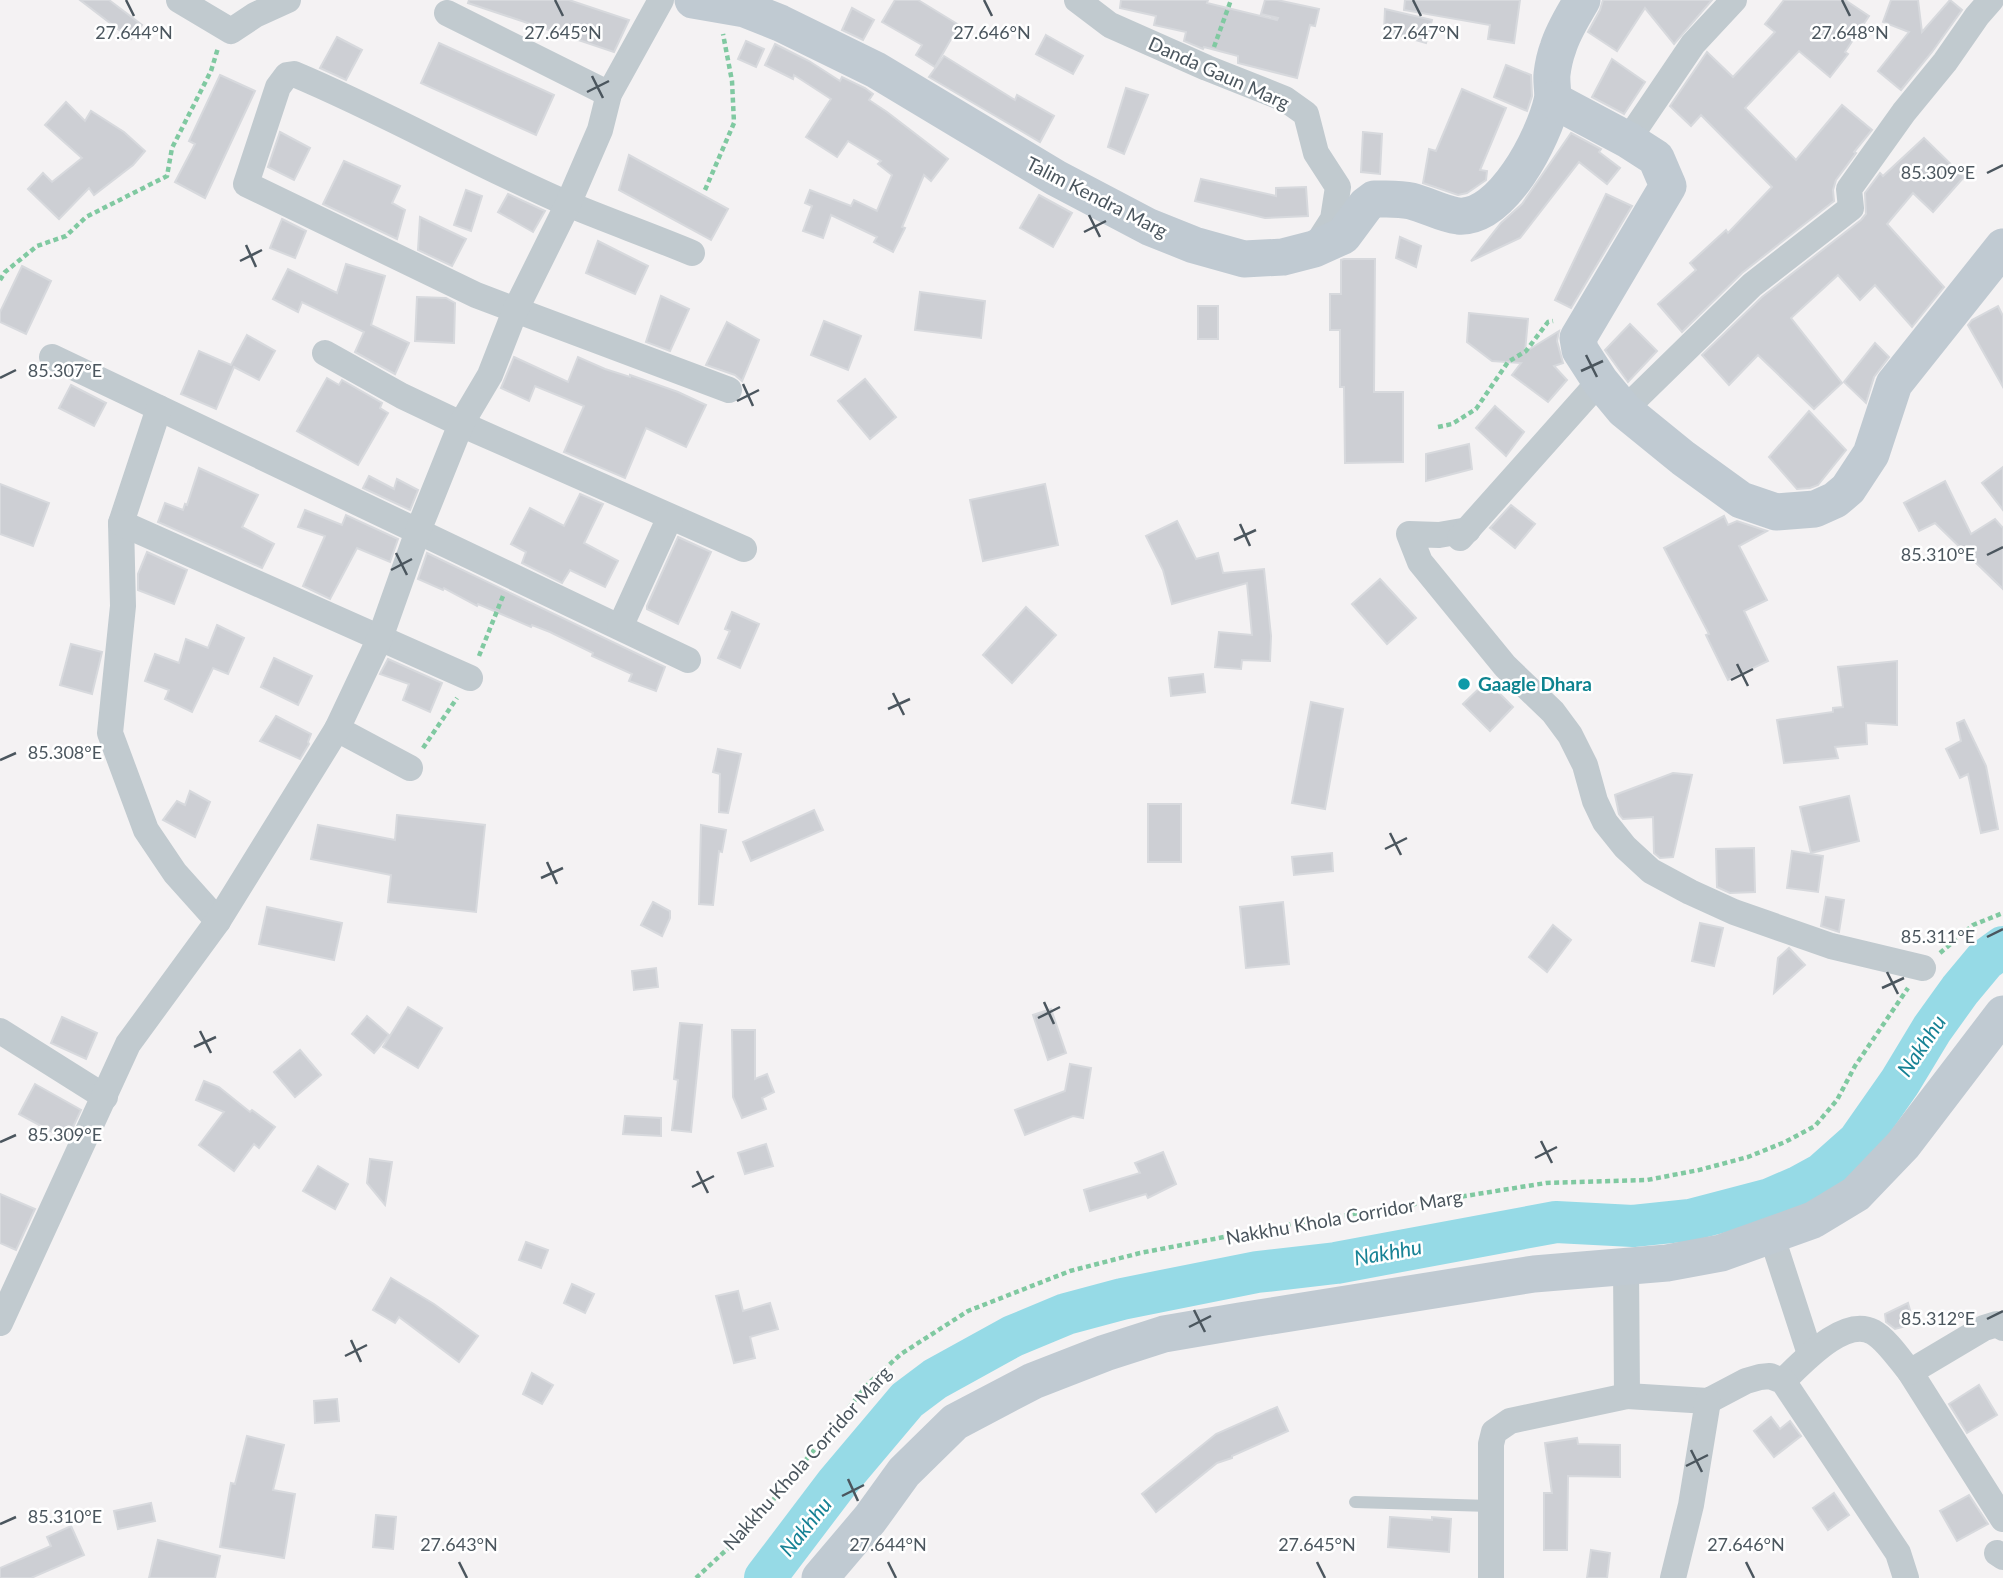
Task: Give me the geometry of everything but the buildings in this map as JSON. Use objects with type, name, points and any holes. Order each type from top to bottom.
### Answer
[{"type":"street","points":[[179,0],[231,31],[255,15],[288,0]]},
{"type":"street","points":[[0,1323],[128,1044],[218,921],[337,729],[380,638],[418,531],[461,424],[490,375],[514,311],[568,204],[600,130],[609,94],[661,0]]},
{"type":"street","name":"Danda Gaun Marg","points":[[1077,0],[1110,25],[1285,99],[1306,114],[1316,153],[1338,187],[1333,219],[1314,249]]},
{"type":"street","name":"Talim Kendra Marg","points":[[706,3],[746,9],[780,23],[876,70],[1056,178],[1149,227],[1194,245],[1244,259],[1283,257],[1314,249],[1343,236],[1374,199],[1410,201],[1458,216],[1486,208],[1506,191],[1543,126],[1553,100],[1552,75],[1557,50],[1562,35],[1582,0]]},
{"type":"street","points":[[1628,140],[1693,44],[1734,0]]},
{"type":"street","points":[[1625,410],[1752,285],[1850,208],[1849,190],[1903,112],[1945,62],[1991,0]]},
{"type":"street","points":[[447,13],[609,94]]},
{"type":"street","points":[[692,253],[568,204],[433,141],[373,109],[294,74],[286,75],[278,87],[246,184],[410,265],[514,311],[729,390]]},
{"type":"street","points":[[1553,100],[1656,158],[1668,186],[1578,338],[1580,350],[1600,381],[1625,410],[1683,458],[1741,500],[1776,512],[1815,509],[1835,500],[1848,489],[1871,454],[1894,384],[2003,247]]},
{"type":"street","points":[[325,353],[402,396],[461,424],[744,549]]},
{"type":"street","points":[[52,356],[688,660]]},
{"type":"street","points":[[1600,381],[1464,534],[1409,534],[1420,562],[1505,666],[1553,712],[1570,734],[1585,765],[1595,801],[1605,822],[1625,847],[1651,871],[1734,912],[1831,946],[1923,968]]},
{"type":"street","points":[[159,408],[121,523],[123,606],[110,733],[146,830],[175,873],[218,921]]},
{"type":"street","points":[[620,627],[670,517]]},
{"type":"street","points":[[121,523],[470,678]]},
{"type":"street","points":[[337,729],[410,768]]},
{"type":"street","points":[[820,1578],[870,1519],[904,1472],[955,1422],[1034,1381],[1164,1334],[1534,1275],[1667,1263],[1721,1253],[1813,1220],[1856,1194],[1903,1145],[2003,1014]]},
{"type":"street","points":[[2,1039],[105,1097]]},
{"type":"street","points":[[1771,1234],[1810,1354]]},
{"type":"street","points":[[1626,1267],[1627,1396]]},
{"type":"street","points":[[1910,1372],[1984,1328],[2000,1326]]},
{"type":"street","points":[[1783,1381],[1810,1354],[1840,1335],[1862,1328],[1875,1333],[1910,1372],[2003,1519]]},
{"type":"street","points":[[1491,1578],[1490,1444],[1494,1432],[1510,1421],[1627,1396],[1708,1401],[1746,1381],[1770,1376],[1783,1381],[1898,1553],[1906,1578]]},
{"type":"street","points":[[1673,1578],[1691,1504],[1708,1401]]},
{"type":"lane","points":[[1355,1502],[1490,1506]]},
{"type":"path","points":[[1208,68],[1231,0]]},
{"type":"path","points":[[705,190],[734,123],[732,81],[706,3]]},
{"type":"path","points":[[0,280],[5,272],[37,246],[66,236],[86,217],[167,176],[172,148],[211,71],[216,51],[231,31]]},
{"type":"path","points":[[1438,427],[1452,424],[1476,409],[1508,362],[1526,351],[1548,322],[1561,320],[1584,328]]},
{"type":"path","name":"Nakkhu Khola Corridor Marg","points":[[696,1578],[750,1528],[869,1383],[901,1354],[968,1311],[1070,1271],[1140,1253],[1303,1222],[1546,1183],[1647,1180],[1748,1157],[1815,1126],[1837,1100],[1855,1066],[1894,1006],[1923,968],[1973,925],[2003,913]]},
{"type":"waterway","name":"Nakhhu","points":[[765,1578],[837,1483],[907,1400],[935,1379],[1013,1336],[1066,1314],[1122,1299],[1257,1272],[1336,1263],[1556,1222],[1633,1226],[1690,1220],[1770,1199],[1800,1186],[1822,1174],[1858,1142],[1960,990],[1985,960],[2003,947]]},
{"type":"place","name":"Gaagle Dhara","points":[[1464,684]]}]
